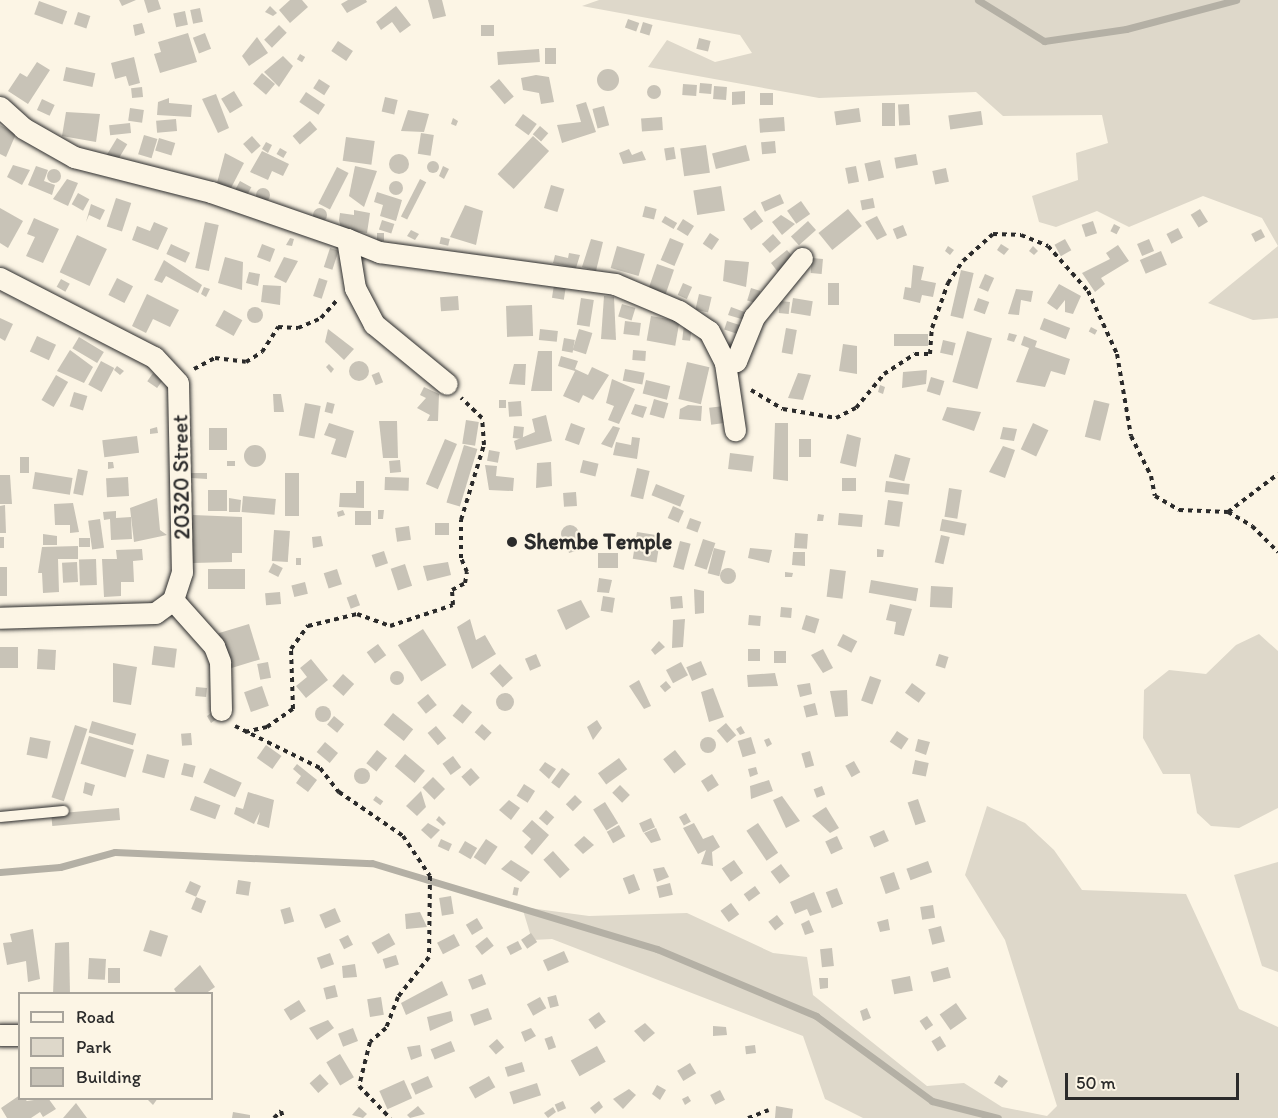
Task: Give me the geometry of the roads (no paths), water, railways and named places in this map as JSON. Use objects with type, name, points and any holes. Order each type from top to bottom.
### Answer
[{"type":"street","points":[[0,107],[23,128],[74,157],[211,192],[379,252],[615,284],[700,322],[730,362]]},
{"type":"street","points":[[347,239],[350,268],[374,324],[447,384]]},
{"type":"street","points":[[735,430],[730,362],[754,317],[802,258]]},
{"type":"street","name":"20320 Street","points":[[0,278],[154,357],[178,382],[182,572],[173,600]]},
{"type":"street","points":[[0,618],[139,617],[173,600],[214,646],[221,668],[221,710]]},
{"type":"street","points":[[0,1035],[18,1035]]},
{"type":"lane","points":[[0,817],[64,811]]},
{"type":"waterway","points":[[978,0],[1044,41],[1126,29],[1236,0]]},
{"type":"waterway","points":[[0,872],[60,867],[115,852],[372,863],[657,949],[816,1016],[932,1101],[998,1118]]},
{"type":"place","name":"Shembe Temple","points":[[512,542]]}]
